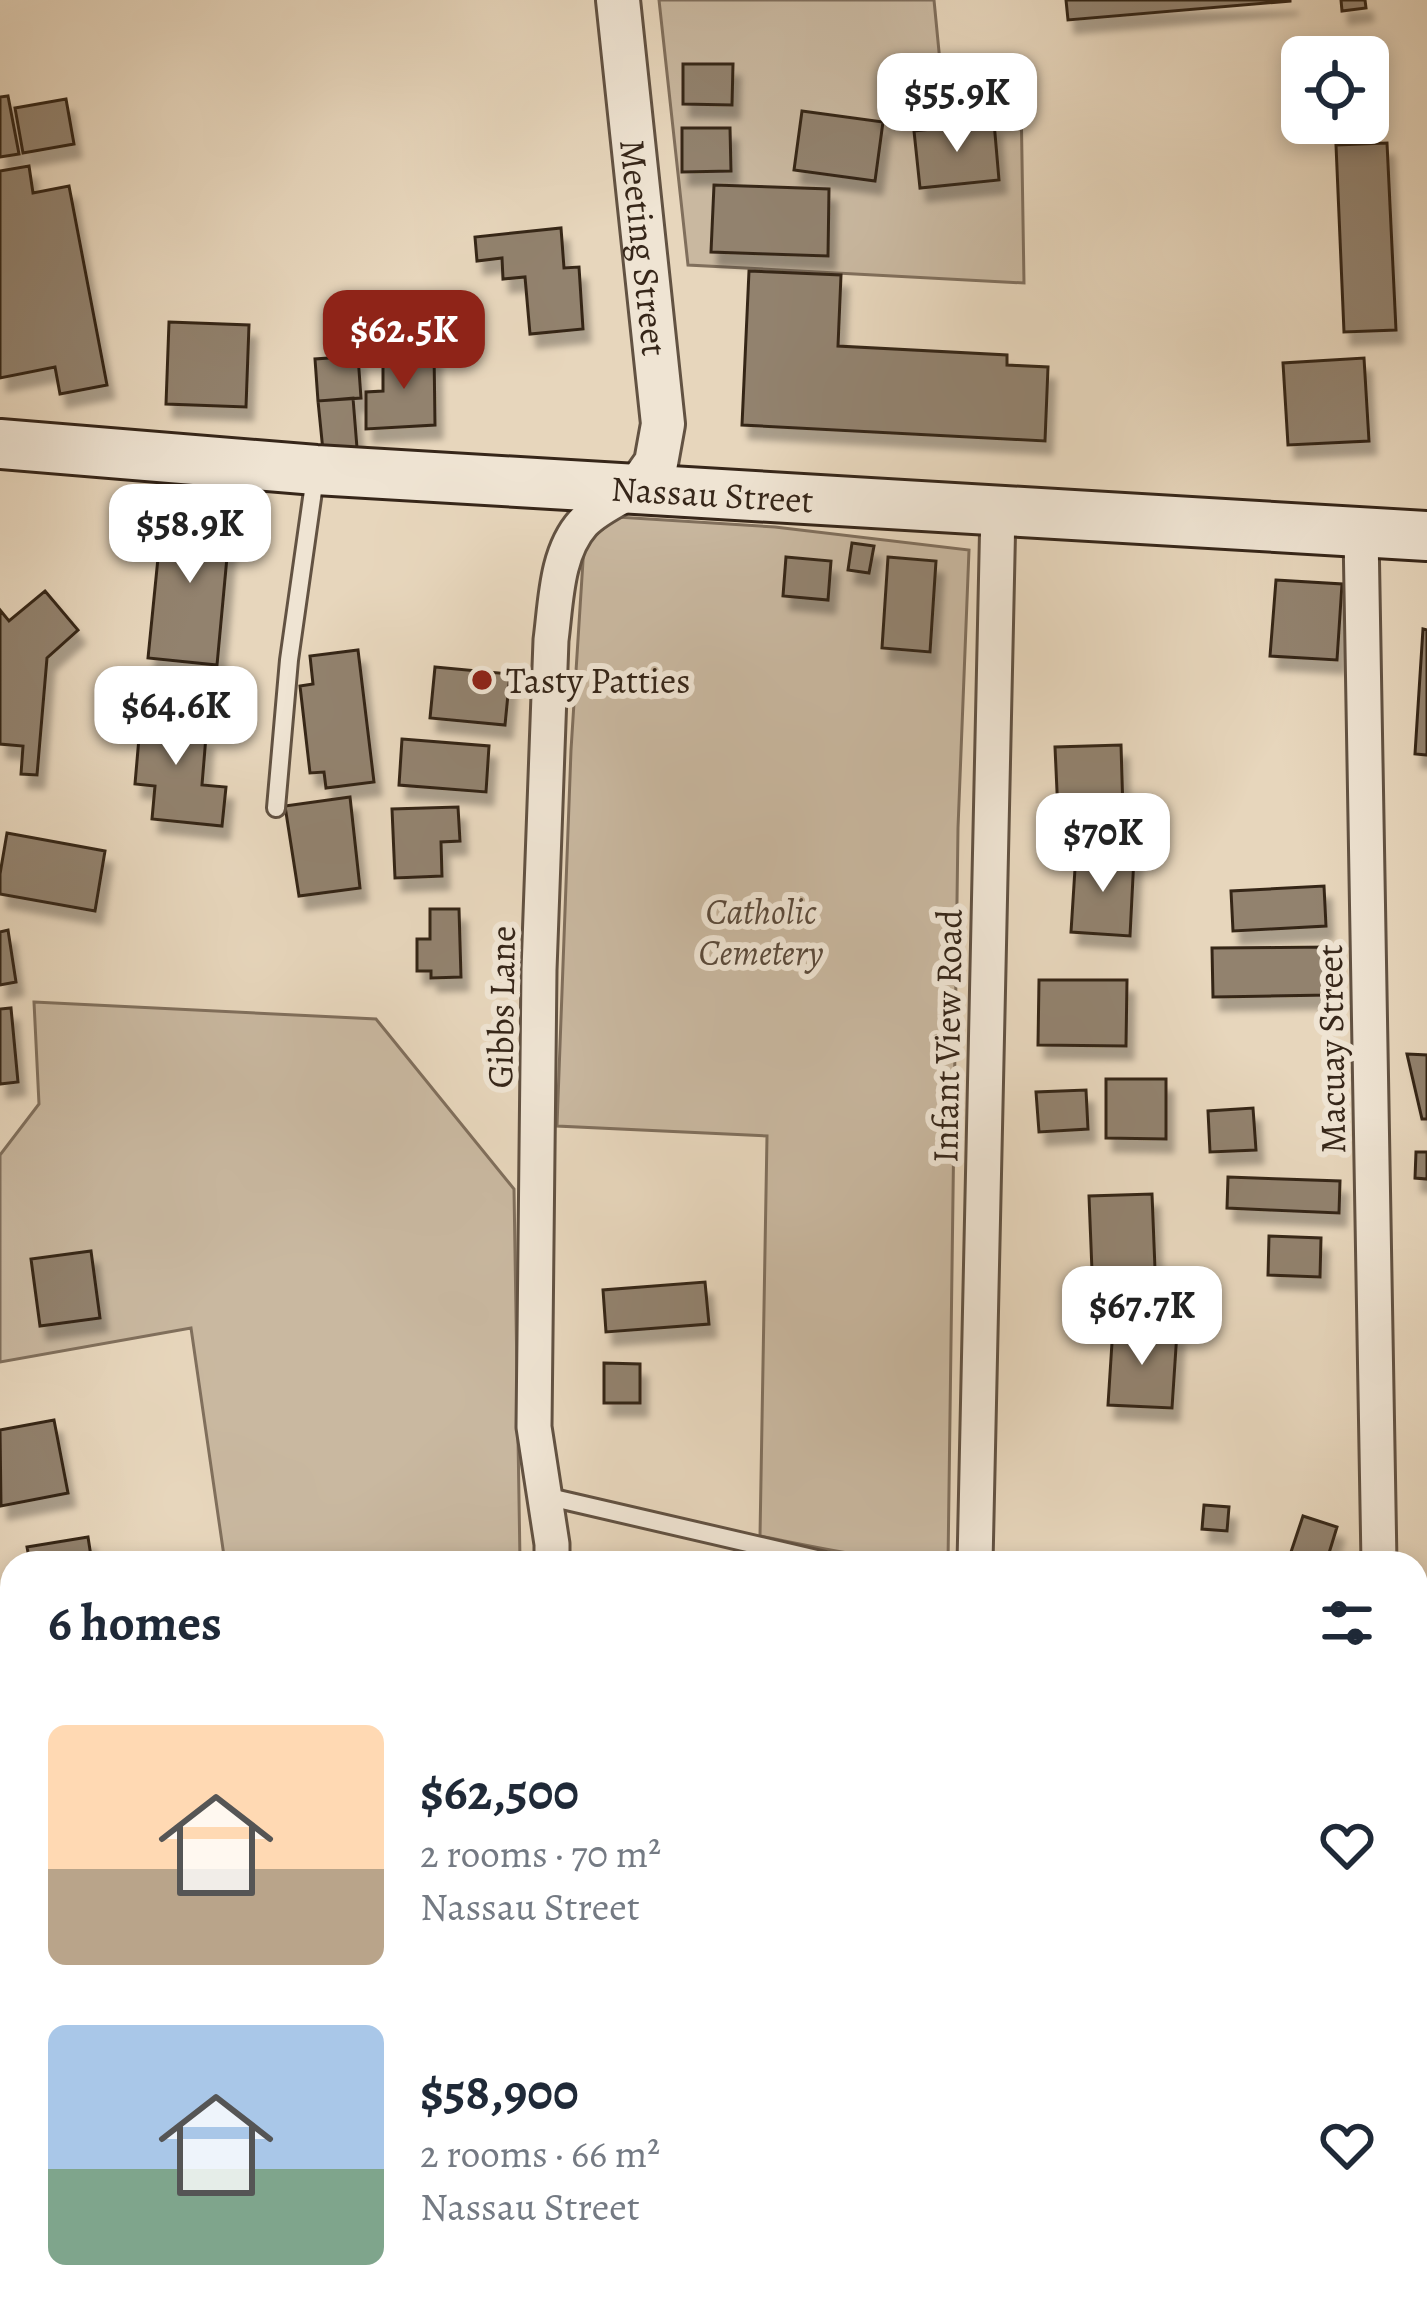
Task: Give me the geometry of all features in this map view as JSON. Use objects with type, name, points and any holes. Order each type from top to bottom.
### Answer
[{"type":"main road","name":"Nassau Street","points":[[0,443],[316,470],[1427,536]]},
{"type":"street","name":"Meeting Street","points":[[618,0],[663,424],[656,464],[639,487]]},
{"type":"street","name":"Gibbs Lane","points":[[551,1551],[534,1427],[539,970],[551,640],[568,545],[585,520],[639,487]]},
{"type":"street","name":"Infant View Road","points":[[975,1551],[998,510]]},
{"type":"street","name":"Macuay Street","points":[[1361,533],[1378,1551]]},
{"type":"lane","points":[[276,808],[289,660],[316,470]]},
{"type":"lane","points":[[545,1496],[782,1551]]},
{"type":"green space","points":[[659,0],[934,0],[943,93],[1021,97],[1024,283],[688,265]]},
{"type":"green space","name":"Catholic Cemetery","points":[[617,517],[775,527],[969,550],[958,828],[948,1551],[836,1551],[760,1536],[767,1136],[557,1126],[584,545]]},
{"type":"green space","points":[[34,1002],[376,1019],[514,1189],[520,1551],[223,1551],[191,1328],[0,1362],[0,1155],[39,1104]]},
{"type":"building","points":[[1066,0],[1290,0],[1290,1],[1068,20]]},
{"type":"building","points":[[1341,0],[1365,0],[1366,8],[1342,11]]},
{"type":"building","points":[[683,64],[733,64],[732,105],[683,104]]},
{"type":"building","points":[[8,96],[19,154],[0,157],[0,97]]},
{"type":"building","points":[[66,99],[74,144],[23,153],[15,108]]},
{"type":"building","points":[[802,111],[883,122],[875,181],[794,170]]},
{"type":"building","points":[[994,122],[999,180],[920,188],[914,131]]},
{"type":"building","points":[[682,128],[730,128],[731,171],[682,172]]},
{"type":"building","points":[[1387,144],[1396,330],[1344,332],[1336,145]]},
{"type":"building","points":[[29,166],[33,193],[69,186],[107,385],[60,394],[55,367],[0,378],[0,171]]},
{"type":"building","points":[[714,185],[829,189],[828,256],[711,252]]},
{"type":"building","points":[[561,228],[564,268],[579,267],[583,329],[530,334],[525,277],[503,279],[502,258],[477,261],[475,237]]},
{"type":"building","points":[[749,271],[841,275],[838,346],[1007,355],[1007,365],[1048,367],[1045,441],[742,425]]},
{"type":"building","points":[[169,322],[249,325],[246,407],[166,404]]},
{"type":"building","points":[[434,350],[435,425],[366,429],[366,392],[383,391],[383,352]]},
{"type":"building","points":[[358,356],[361,398],[318,401],[315,359]]},
{"type":"building","points":[[1364,358],[1369,441],[1288,445],[1283,363]]},
{"type":"building","points":[[353,398],[357,448],[323,451],[318,401]]},
{"type":"building","points":[[163,508],[231,514],[217,665],[148,658]]},
{"type":"building","points":[[852,543],[874,546],[869,573],[848,570]]},
{"type":"building","points":[[786,557],[831,561],[828,600],[783,596]]},
{"type":"building","points":[[888,557],[936,561],[930,652],[882,648]]},
{"type":"building","points":[[1276,580],[1342,584],[1337,660],[1270,656]]},
{"type":"building","points":[[45,591],[78,630],[47,658],[37,775],[21,774],[23,746],[0,744],[0,610],[9,621]]},
{"type":"building","points":[[1423,629],[1427,630],[1427,755],[1415,754]]},
{"type":"building","points":[[358,650],[374,782],[326,788],[324,772],[310,773],[300,686],[313,684],[310,656]]},
{"type":"building","points":[[435,667],[510,674],[505,725],[430,718]]},
{"type":"building","points":[[142,703],[186,707],[184,733],[206,736],[202,785],[226,787],[222,826],[152,819],[155,786],[135,784]]},
{"type":"building","points":[[402,739],[489,746],[486,792],[399,785]]},
{"type":"building","points":[[1121,745],[1123,811],[1058,813],[1055,747]]},
{"type":"building","points":[[350,797],[360,888],[299,896],[285,806]]},
{"type":"building","points":[[458,807],[460,841],[441,842],[442,876],[395,878],[392,809]]},
{"type":"building","points":[[7,833],[105,851],[95,911],[0,894]]},
{"type":"building","points":[[1076,853],[1134,857],[1130,936],[1071,932]]},
{"type":"building","points":[[1324,886],[1326,926],[1233,931],[1231,891]]},
{"type":"building","points":[[430,909],[459,909],[461,977],[431,978],[431,971],[417,971],[417,939],[430,939]]},
{"type":"building","points":[[8,930],[16,982],[0,985],[0,932]]},
{"type":"building","points":[[1330,947],[1330,995],[1213,997],[1212,948]]},
{"type":"building","points":[[1039,980],[1127,980],[1126,1046],[1038,1045]]},
{"type":"building","points":[[11,1008],[18,1082],[0,1084],[0,1009]]},
{"type":"building","points":[[1407,1054],[1427,1055],[1427,1119],[1422,1119]]},
{"type":"building","points":[[1106,1079],[1166,1079],[1166,1139],[1106,1138]]},
{"type":"building","points":[[1086,1090],[1088,1129],[1039,1132],[1036,1092]]},
{"type":"building","points":[[1253,1108],[1256,1150],[1210,1152],[1208,1111]]},
{"type":"building","points":[[1416,1152],[1427,1152],[1427,1179],[1415,1178]]},
{"type":"building","points":[[1228,1177],[1340,1181],[1339,1213],[1227,1208]]},
{"type":"building","points":[[1152,1194],[1155,1269],[1092,1271],[1089,1196]]},
{"type":"building","points":[[1269,1236],[1321,1238],[1320,1277],[1268,1275]]},
{"type":"building","points":[[91,1251],[100,1318],[40,1326],[31,1259]]},
{"type":"building","points":[[705,1282],[709,1324],[606,1332],[603,1290]]},
{"type":"building","points":[[1113,1327],[1177,1332],[1172,1408],[1108,1405]]},
{"type":"building","points":[[604,1363],[640,1364],[640,1403],[604,1403]]},
{"type":"building","points":[[54,1420],[68,1493],[1,1506],[0,1430]]},
{"type":"building","points":[[1204,1505],[1229,1507],[1227,1531],[1202,1529]]},
{"type":"building","points":[[1303,1516],[1337,1527],[1330,1551],[1291,1551]]},
{"type":"building","points":[[88,1537],[90,1551],[28,1551],[27,1547]]},
{"type":"place","name":"Tasty Patties","points":[[482,680]]}]
